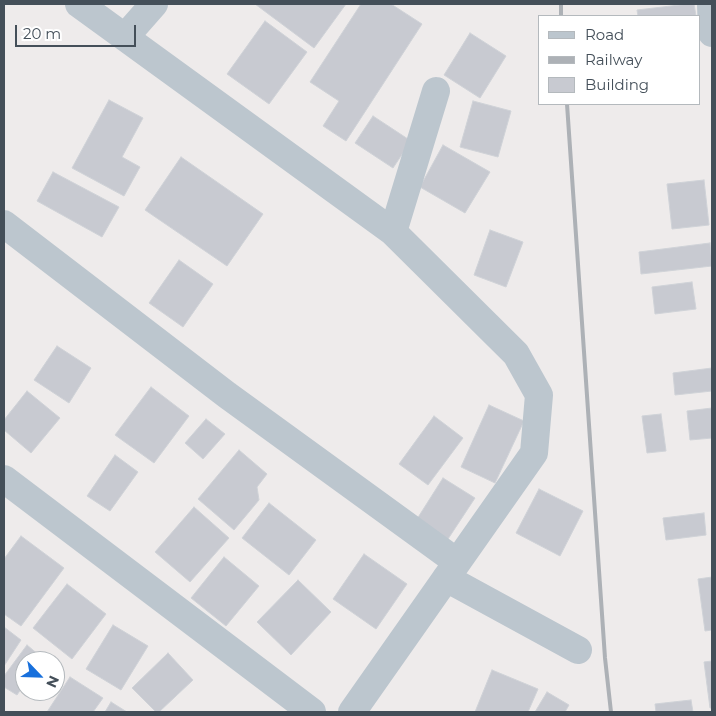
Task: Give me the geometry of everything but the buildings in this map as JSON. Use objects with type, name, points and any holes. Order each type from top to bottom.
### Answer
[{"type":"street","points":[[79,4],[393,232],[516,354],[539,395],[534,453],[352,712]]},
{"type":"street","points":[[125,37],[154,4]]},
{"type":"street","points":[[710,4],[712,33]]},
{"type":"street","points":[[393,232],[436,91]]},
{"type":"street","points":[[4,224],[452,570],[578,650]]},
{"type":"street","points":[[4,479],[312,712]]},
{"type":"railway","points":[[561,4],[561,15]]},
{"type":"railway","points":[[567,105],[605,658],[611,712]]}]
